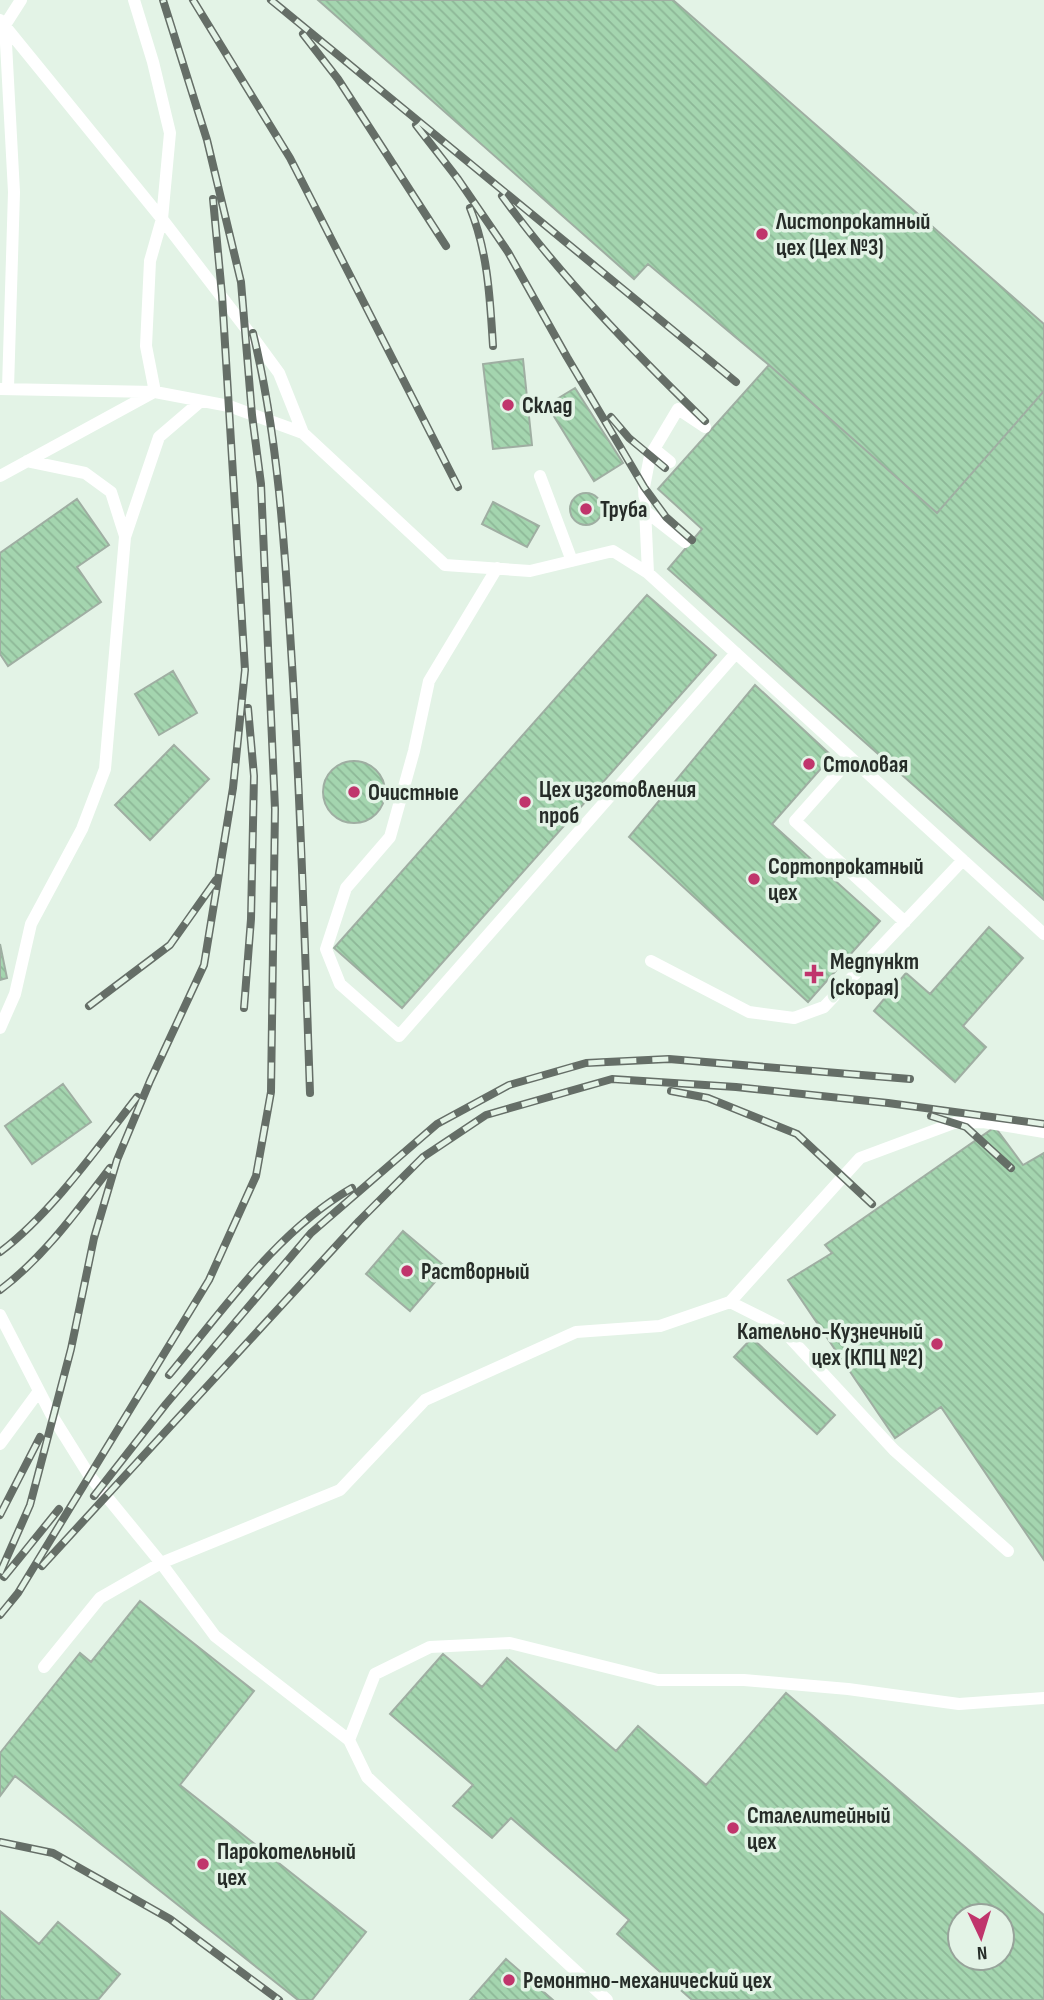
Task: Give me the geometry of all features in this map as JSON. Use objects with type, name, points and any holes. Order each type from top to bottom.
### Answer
[{"type":"lane","points":[[21,0],[3,22],[14,192],[4,389],[155,392],[229,406],[303,433],[446,565],[530,570],[613,551],[648,573],[1044,934]]},
{"type":"lane","points":[[134,0],[153,62],[170,133],[162,219],[150,261],[146,346],[155,392]]},
{"type":"lane","points":[[3,22],[162,219],[279,373],[303,433]]},
{"type":"lane","points":[[0,476],[155,392]]},
{"type":"lane","points":[[0,1028],[15,994],[31,924],[82,829],[105,769],[125,537],[159,437],[201,401]]},
{"type":"lane","points":[[648,573],[644,487],[650,456],[678,409],[705,427]]},
{"type":"lane","points":[[654,449],[670,462]]},
{"type":"lane","points":[[27,461],[85,473],[111,492],[125,537]]},
{"type":"lane","points":[[540,476],[572,561]]},
{"type":"lane","points":[[644,510],[685,542]]},
{"type":"lane","points":[[497,568],[429,681],[414,751],[390,836],[346,888],[326,949],[340,984],[399,1036],[736,653]]},
{"type":"lane","points":[[851,758],[795,821],[905,922]]},
{"type":"lane","points":[[650,961],[749,1012],[794,1018],[824,1007],[963,860]]},
{"type":"lane","points":[[44,1667],[100,1598],[161,1563],[340,1490],[425,1400],[576,1332],[660,1326],[730,1302],[860,1158],[954,1123],[983,1122],[1044,1132]]},
{"type":"lane","points":[[730,1302],[780,1328],[894,1450],[1008,1551]]},
{"type":"lane","points":[[1,1319],[39,1391],[89,1475],[161,1563],[215,1636],[349,1741],[367,1777],[607,2000]]},
{"type":"lane","points":[[0,1444],[39,1391]]},
{"type":"lane","points":[[349,1741],[374,1674],[430,1647],[444,1646],[510,1643],[658,1680],[744,1680],[848,1689],[959,1704],[1044,1698]]},
{"type":"building","name":"Листопрокатный цех (Цех №3)","points":[[318,0],[673,0],[1044,324],[1044,391],[937,513],[769,365],[648,264],[634,279]]},
{"type":"building","name":"Склад","points":[[523,359],[532,445],[493,449],[483,364]]},
{"type":"building","points":[[769,365],[937,513],[1044,391],[1044,900],[668,569],[702,529],[658,489]]},
{"type":"building","name":"Склад","points":[[575,388],[623,463],[594,481],[547,405]]},
{"type":"building","name":"Труба","points":[[586,493],[597,498],[602,509],[597,520],[586,525],[575,520],[570,509],[575,498]]},
{"type":"building","points":[[77,499],[109,545],[77,567],[101,602],[8,666],[0,654],[0,553]]},
{"type":"building","points":[[493,502],[539,526],[527,547],[482,524]]},
{"type":"building","name":"Цех изготовления проб","points":[[647,595],[716,655],[402,1008],[334,948]]},
{"type":"building","points":[[173,671],[197,713],[159,735],[135,694]]},
{"type":"building","name":"Сортопрокатный цех","points":[[755,685],[832,756],[772,824],[880,921],[808,1002],[629,837]]},
{"type":"building","points":[[174,745],[209,779],[150,840],[115,805]]},
{"type":"building","name":"Очистные","points":[[354,761],[376,770],[385,792],[376,814],[354,823],[332,814],[323,792],[332,770]]},
{"type":"building","points":[[989,927],[1023,958],[963,1026],[986,1047],[955,1082],[874,1011],[906,973],[930,994]]},
{"type":"building","points":[[0,944],[7,978],[0,980]]},
{"type":"building","points":[[63,1084],[91,1122],[32,1164],[5,1126]]},
{"type":"building","name":"Кательно-Кузнечный цех (КПЦ №2)","points":[[995,1127],[1023,1165],[1044,1153],[1044,1560],[941,1407],[895,1438],[788,1280],[832,1253],[825,1245]]},
{"type":"building","name":"Растворный","points":[[403,1231],[447,1268],[410,1311],[366,1274]]},
{"type":"building","points":[[752,1338],[835,1415],[817,1434],[734,1357]]},
{"type":"building","name":"Парокотельный цех","points":[[140,1601],[254,1691],[180,1785],[366,1932],[312,2000],[298,2000],[15,1776],[0,1796],[0,1753],[80,1653],[91,1662]]},
{"type":"building","name":"Сталелитейный цех","points":[[443,1654],[482,1687],[507,1658],[616,1751],[638,1726],[706,1785],[786,1693],[1044,1915],[1044,2000],[692,2000],[617,1934],[629,1920],[511,1818],[492,1838],[453,1806],[473,1785],[390,1714]]},
{"type":"building","points":[[0,1911],[39,1944],[58,1922],[120,1974],[98,2000],[0,2000]]},
{"type":"building","name":"Ремонтно-механический цех","points":[[506,1959],[553,2000],[470,2000]]},
{"type":"railway","points":[[0,1615],[18,1593],[209,1280],[256,1176],[271,1092],[275,809],[261,484],[252,415],[241,282],[207,140],[163,0]]},
{"type":"railway","points":[[193,0],[290,158],[458,487]]},
{"type":"railway","points":[[271,0],[736,382]]},
{"type":"railway","points":[[303,34],[338,79],[446,246]]},
{"type":"railway","points":[[416,125],[458,179],[508,252],[644,487],[666,517],[692,540]]},
{"type":"railway","points":[[502,196],[549,256],[599,313],[705,421]]},
{"type":"railway","points":[[0,1573],[30,1505],[71,1349],[94,1238],[117,1160],[204,965],[233,788],[245,670],[222,295],[213,199]]},
{"type":"railway","points":[[470,208],[484,259],[493,346]]},
{"type":"railway","points":[[253,333],[275,456],[287,581],[298,771],[310,1093]]},
{"type":"railway","points":[[611,417],[629,438],[665,468]]},
{"type":"railway","points":[[244,1008],[251,919],[254,776],[248,708]]},
{"type":"railway","points":[[89,1006],[170,945],[216,880]]},
{"type":"railway","points":[[94,1496],[166,1404],[311,1233],[437,1124],[509,1085],[586,1063],[669,1059],[910,1079]]},
{"type":"railway","points":[[42,1566],[359,1221],[423,1157],[486,1115],[612,1079],[736,1087],[888,1103],[1044,1124]]},
{"type":"railway","points":[[671,1091],[708,1098],[797,1134],[872,1204]]},
{"type":"railway","points":[[0,1252],[19,1237],[55,1200],[137,1097]]},
{"type":"railway","points":[[931,1116],[966,1127],[1011,1168]]},
{"type":"railway","points":[[0,1290],[45,1248],[110,1168]]},
{"type":"railway","points":[[169,1375],[231,1298],[276,1249],[300,1226],[352,1188]]},
{"type":"railway","points":[[0,1515],[40,1437]]},
{"type":"railway","points":[[4,1577],[59,1509]]},
{"type":"railway","points":[[0,1842],[53,1853],[170,1919],[279,2000]]},
{"type":"place","name":"Листопрокатный цех (Цех №3)","points":[[762,234]]},
{"type":"place","name":"Склад","points":[[508,405]]},
{"type":"place","name":"Труба","points":[[586,509]]},
{"type":"place","name":"Столовая","points":[[809,764]]},
{"type":"place","name":"Очистные","points":[[354,792]]},
{"type":"place","name":"Цех изготовления проб","points":[[525,802]]},
{"type":"place","name":"Сортопрокатный цех","points":[[754,879]]},
{"type":"place","name":"Медпункт (скорая)","points":[[814,974]]},
{"type":"place","name":"Растворный","points":[[407,1271]]},
{"type":"place","name":"Кательно-Кузнечный цех (КПЦ №2)","points":[[937,1344]]},
{"type":"place","name":"Сталелитейный цех","points":[[733,1828]]},
{"type":"place","name":"Парокотельный цех","points":[[203,1864]]},
{"type":"place","name":"Ремонтно-механический цех","points":[[509,1980]]}]
